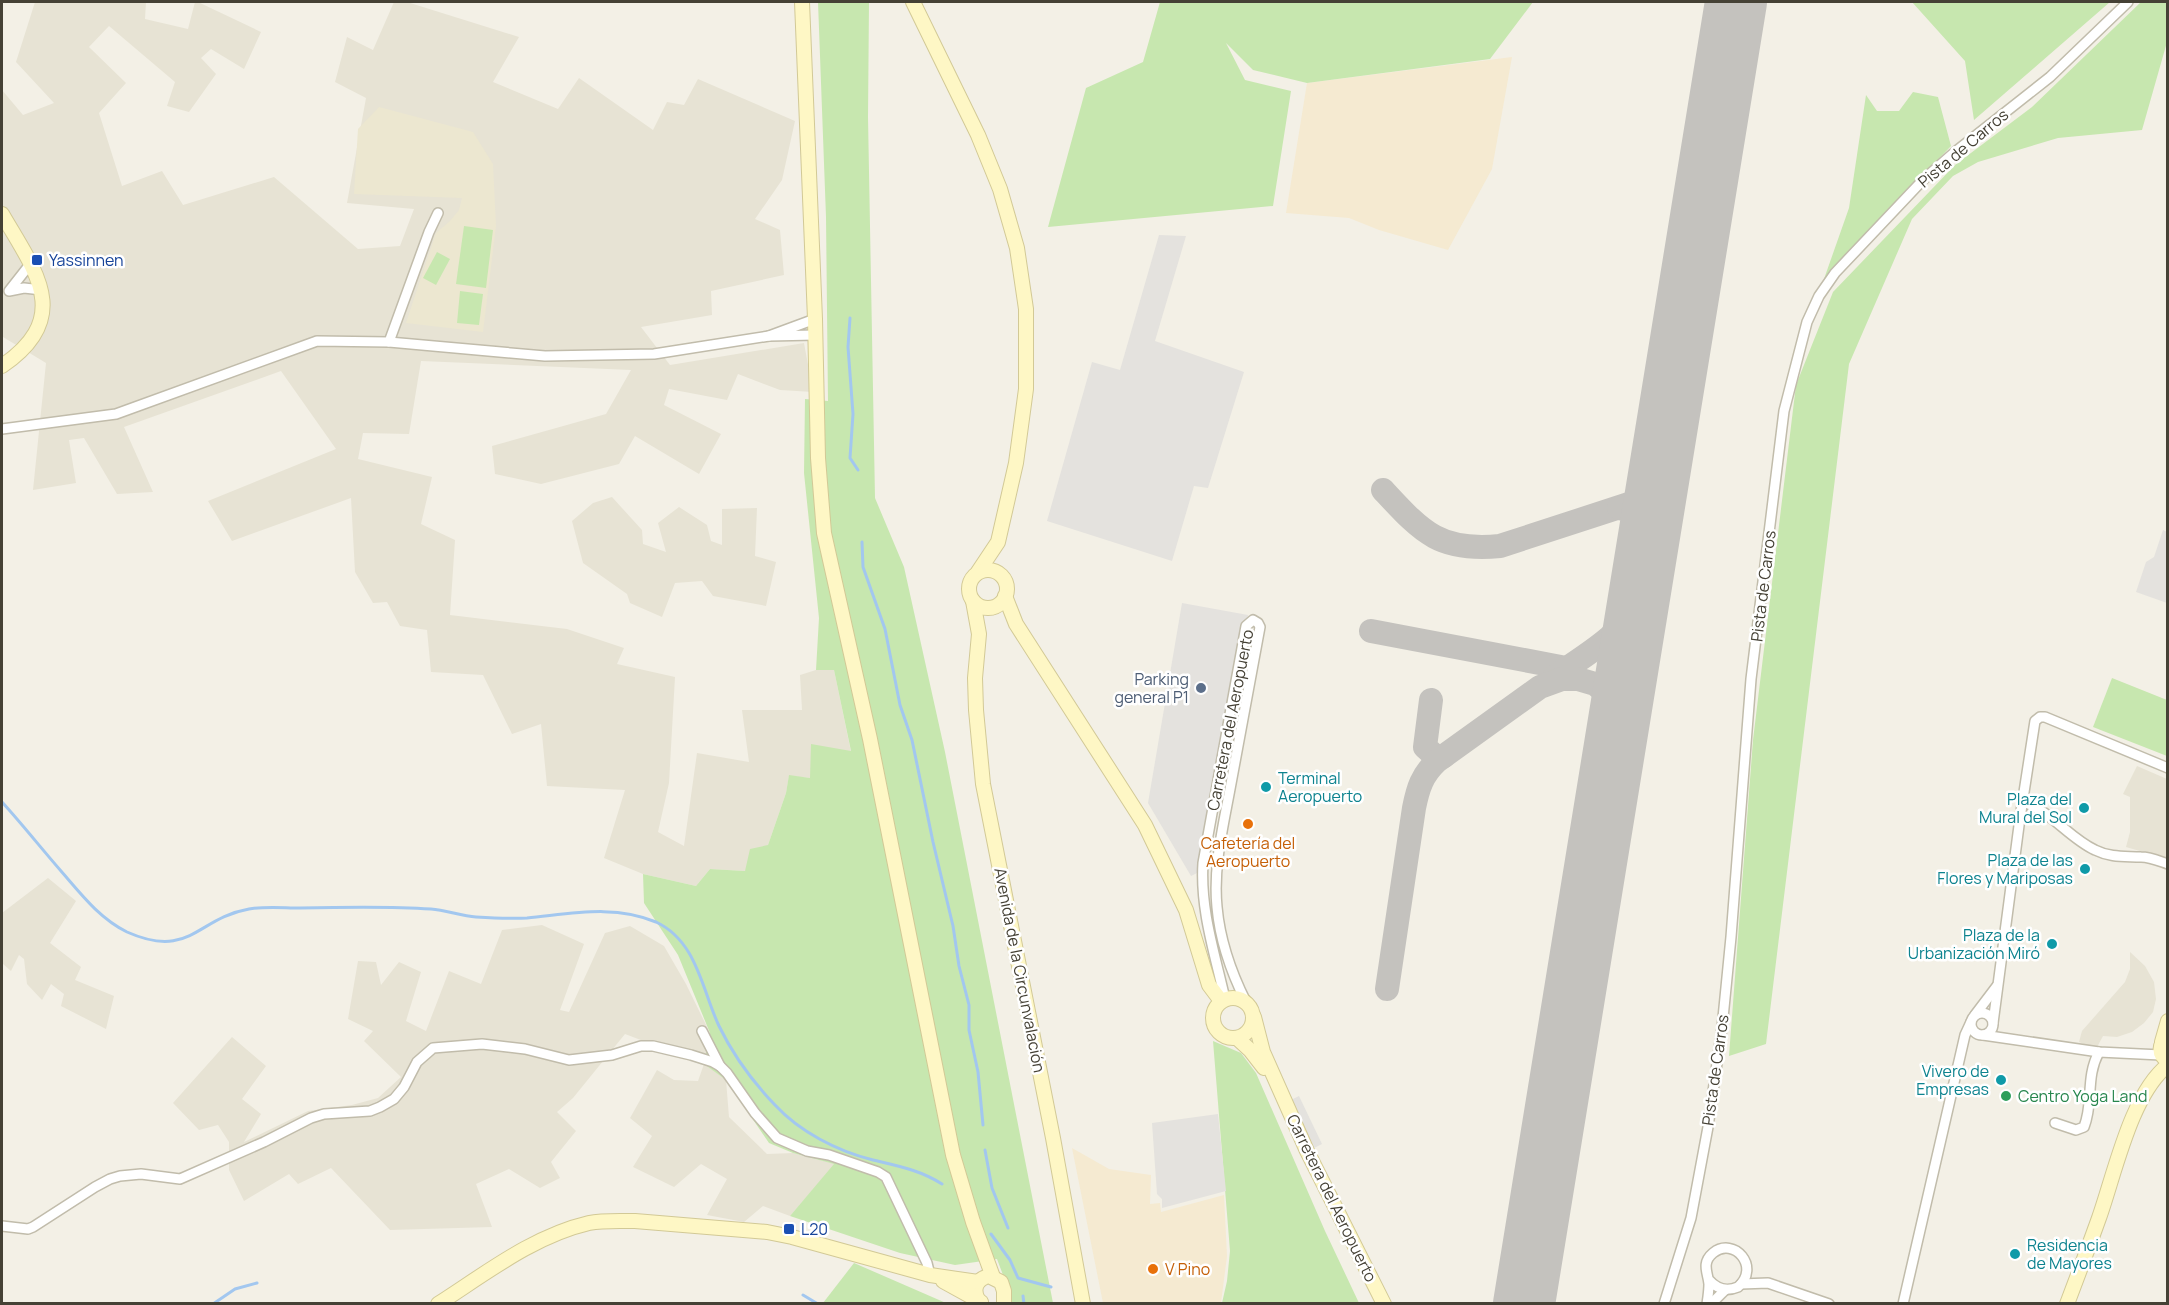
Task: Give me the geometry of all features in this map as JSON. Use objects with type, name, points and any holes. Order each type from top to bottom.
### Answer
[{"type":"main road","points":[[802,2],[815,319],[818,458],[827,555],[870,739],[953,1155],[974,1224],[984,1280],[975,1292],[982,1302]]},
{"type":"main road","points":[[913,2],[978,135],[993,171],[1012,229],[1026,309],[1026,389],[1017,463],[998,542],[969,585],[979,634]]},
{"type":"main road","points":[[2,214],[31,263],[42,290],[44,308],[39,326],[20,351],[2,366]]},
{"type":"main road","points":[[979,634],[992,607],[999,604],[1007,590],[998,542]]},
{"type":"main road","points":[[978,572],[994,571],[1003,577]]},
{"type":"main road","points":[[1005,596],[1016,624],[1145,825],[1186,910],[1206,978],[1212,991],[1223,1000]]},
{"type":"main road","points":[[973,601],[978,605],[992,607],[1016,624]]},
{"type":"main road","name":"Avenida de la Circunvalación","points":[[979,634],[976,710],[984,784],[1083,1304]]},
{"type":"main road","points":[[1206,978],[1206,998],[1215,1029],[1219,1033],[1224,1037],[1242,1036],[1251,1029],[1254,1017],[1250,1006],[1236,998],[1223,1000],[1212,1017]]},
{"type":"main road","name":"Carretera del Aeropuerto","points":[[1254,1017],[1263,1052],[1280,1092],[1384,1304]]},
{"type":"main road","points":[[2067,1304],[2135,1111],[2164,1054],[2168,1021]]},
{"type":"main road","name":"Carretera del Aeropuerto","points":[[1237,1038],[1257,1058],[1280,1092]]},
{"type":"main road","points":[[438,1304],[542,1240],[567,1229],[591,1223],[614,1221],[767,1232],[825,1244],[930,1275],[982,1302]]},
{"type":"main road","points":[[930,1275],[1001,1282],[1001,1301]]},
{"type":"street","name":"Pista de Carros","points":[[1664,1304],[1692,1215],[1708,1127],[1722,1028],[1731,937],[1751,679],[1784,411],[1807,322],[1819,296],[1835,273],[1923,180],[1960,147],[2050,77],[2128,2]]},
{"type":"street","points":[[390,342],[429,232],[438,213]]},
{"type":"street","points":[[5,294],[31,263]]},
{"type":"street","points":[[5,294],[24,288],[42,290]]},
{"type":"street","points":[[770,336],[815,319]]},
{"type":"street","points":[[2,429],[116,414],[317,341],[390,342],[545,356],[654,354],[770,336],[815,335]]},
{"type":"street","name":"Carretera del Aeropuerto","points":[[1223,1000],[1210,940],[1202,883],[1203,863],[1246,626],[1253,620],[1260,627],[1223,831],[1216,887],[1218,921],[1226,955],[1246,1002]]},
{"type":"street","points":[[1236,685],[1249,686]]},
{"type":"street","points":[[1965,1042],[1989,1032],[1993,1025],[2035,721],[2040,717],[2045,717],[2168,768]]},
{"type":"street","points":[[1223,758],[1236,760]]},
{"type":"street","points":[[2023,802],[2042,810],[2067,833],[2094,850],[2111,856],[2145,857],[2168,864]]},
{"type":"street","points":[[1209,829],[1223,831]]},
{"type":"street","points":[[1903,1304],[1965,1042],[1973,1019],[1997,986]]},
{"type":"street","points":[[2001,1038],[1988,1014],[1981,1012],[1973,1019],[1971,1026],[1980,1034],[2001,1038],[2099,1052],[2164,1054]]},
{"type":"street","points":[[702,1031],[720,1066]]},
{"type":"street","points":[[2,1226],[28,1229],[33,1227],[101,1183],[120,1176],[141,1174],[180,1179],[264,1142],[311,1118],[324,1114],[370,1111],[380,1107],[394,1099],[404,1087],[417,1062],[433,1048],[483,1044],[525,1049],[569,1060],[612,1055],[641,1046],[653,1046],[691,1055],[720,1066],[777,1138],[807,1151],[829,1155],[886,1177],[927,1263],[930,1275]]},
{"type":"street","points":[[2055,1123],[2076,1130],[2084,1127],[2091,1071],[2099,1052]]},
{"type":"street","points":[[1707,1304],[1709,1280],[1706,1271],[1707,1261],[1713,1253],[1722,1249],[1738,1252],[1742,1256],[1747,1267],[1747,1274],[1741,1284],[1734,1289],[1725,1290],[1718,1288],[1709,1280]]},
{"type":"street","points":[[1747,1267],[1768,1283],[1829,1304]]},
{"type":"street","points":[[1741,1284],[1768,1283]]},
{"type":"street","points":[[1711,1304],[1725,1290]]},
{"type":"shaded area","points":[[35,2],[146,2],[145,19],[188,29],[195,2],[198,2],[261,32],[244,69],[211,49],[201,58],[216,74],[189,112],[167,106],[175,82],[109,26],[89,47],[126,83],[99,113],[122,186],[162,171],[183,205],[274,177],[358,249],[400,246],[414,209],[347,203],[366,98],[335,82],[347,37],[373,50],[394,2],[407,2],[519,37],[493,82],[558,109],[579,78],[653,130],[667,102],[684,105],[698,79],[795,121],[782,180],[755,219],[780,230],[784,275],[711,291],[712,315],[641,327],[670,365],[804,343],[813,392],[780,390],[738,374],[727,400],[669,389],[664,405],[721,434],[699,474],[635,436],[619,464],[541,484],[495,474],[492,446],[606,414],[631,370],[421,361],[409,434],[363,433],[358,459],[432,477],[421,524],[455,540],[450,615],[567,629],[624,648],[617,664],[675,677],[669,783],[658,832],[684,846],[697,753],[749,762],[742,710],[802,710],[800,675],[816,670],[834,670],[851,752],[810,778],[789,776],[786,793],[768,845],[745,871],[710,869],[696,886],[643,874],[604,858],[625,790],[547,786],[541,724],[512,734],[483,675],[431,672],[427,630],[400,626],[387,602],[373,603],[355,572],[351,498],[232,541],[208,501],[336,449],[281,371],[124,427],[153,492],[117,494],[84,438],[69,440],[76,483],[33,490],[46,363],[2,338],[2,90],[23,115],[54,103],[16,62]]},
{"type":"shaded area","points":[[1512,57],[1492,169],[1448,250],[1379,230],[1349,218],[1286,213],[1307,83]]},
{"type":"shaded area","points":[[379,107],[473,132],[493,164],[496,226],[483,332],[406,323],[436,233],[459,210],[462,198],[354,194],[358,129]]},
{"type":"shaded area","points":[[1159,235],[1186,236],[1155,341],[1244,372],[1208,488],[1194,486],[1172,561],[1047,521],[1092,362],[1120,370]]},
{"type":"shaded area","points":[[612,497],[642,530],[643,544],[666,552],[658,523],[679,507],[707,525],[711,541],[722,545],[722,509],[757,508],[755,556],[776,562],[766,606],[713,596],[702,581],[675,583],[662,617],[630,603],[627,594],[583,563],[572,521],[593,503]]},
{"type":"shaded area","points":[[2163,530],[2167,532],[2167,603],[2136,592],[2146,562],[2154,557]]},
{"type":"shaded area","name":"Parking general P1","points":[[1182,603],[1248,615],[1203,870],[1191,876],[1148,803]]},
{"type":"shaded area","points":[[2137,766],[2167,779],[2167,859],[2126,847],[2130,832],[2130,797],[2123,794]]},
{"type":"shaded area","points":[[48,878],[76,901],[50,943],[81,967],[75,980],[114,996],[106,1029],[61,1006],[64,994],[51,984],[42,1000],[27,984],[24,959],[19,955],[11,971],[2,963],[2,913]]},
{"type":"shaded area","points":[[542,925],[584,944],[560,1010],[569,1012],[605,933],[630,926],[664,946],[710,1033],[705,1064],[726,1080],[729,1117],[767,1154],[793,1153],[835,1164],[790,1216],[763,1206],[744,1222],[707,1215],[727,1179],[701,1164],[674,1187],[633,1167],[652,1136],[630,1118],[657,1070],[674,1080],[698,1081],[704,1064],[625,1034],[573,1098],[557,1112],[576,1131],[551,1162],[560,1178],[540,1188],[509,1169],[476,1184],[492,1227],[390,1230],[331,1168],[298,1184],[289,1174],[244,1201],[229,1170],[229,1142],[218,1125],[199,1130],[173,1103],[232,1037],[266,1066],[242,1099],[261,1114],[244,1142],[308,1111],[352,1105],[378,1098],[401,1077],[364,1041],[373,1031],[348,1019],[358,961],[376,962],[381,985],[399,962],[421,972],[406,1021],[426,1031],[449,971],[481,984],[502,930]]},
{"type":"shaded area","points":[[2130,952],[2145,966],[2154,982],[2156,999],[2153,1012],[2132,1032],[2117,1037],[2103,1036],[2096,1049],[2079,1042],[2082,1031],[2125,982],[2130,969]]},
{"type":"shaded area","points":[[1299,1096],[1322,1144],[1314,1148],[1291,1100]]},
{"type":"shaded area","points":[[1218,1114],[1226,1191],[1162,1208],[1162,1199],[1157,1194],[1152,1123]]},
{"type":"shaded area","points":[[1072,1148],[1109,1169],[1151,1175],[1150,1204],[1160,1203],[1161,1212],[1224,1195],[1227,1256],[1221,1303],[1103,1303]]},
{"type":"green space","points":[[818,2],[869,2],[868,117],[875,498],[904,567],[945,752],[1053,1303],[1009,1303],[997,1259],[955,1265],[900,1253],[790,1216],[834,1164],[793,1153],[769,1143],[726,1080],[704,1064],[710,1033],[678,955],[644,903],[643,874],[696,886],[710,869],[745,871],[750,849],[768,845],[786,793],[789,775],[810,778],[811,744],[851,751],[834,670],[816,670],[819,618],[804,473],[805,399],[828,401],[826,217]]},
{"type":"green space","points":[[1160,2],[1533,2],[1490,59],[1307,83],[1253,70],[1226,43],[1245,80],[1291,91],[1273,206],[1048,227],[1086,88],[1143,62]]},
{"type":"green space","points":[[1912,2],[2110,2],[1974,120],[1965,61]]},
{"type":"green space","points":[[2141,2],[2168,2],[2167,42],[2142,130],[2058,138],[1978,162],[1953,176],[1912,219],[1849,364],[1766,1044],[1729,1056],[1753,740],[1796,385],[1833,292],[1955,165],[2032,107]]},
{"type":"green space","points":[[1913,92],[1938,97],[1951,146],[1824,279],[1849,208],[1866,95],[1877,111],[1899,111]]},
{"type":"green space","points":[[464,226],[493,230],[486,288],[456,284]]},
{"type":"green space","points":[[437,252],[450,259],[436,285],[423,278]]},
{"type":"green space","points":[[460,291],[483,294],[479,325],[457,323]]},
{"type":"green space","points":[[2112,678],[2167,700],[2167,756],[2093,727]]},
{"type":"green space","points":[[1213,1041],[1241,1053],[1256,1073],[1359,1303],[1222,1303],[1230,1251]]},
{"type":"green space","points":[[854,1263],[946,1303],[823,1303]]},
{"type":"waterway","points":[[850,318],[848,347],[853,414],[850,458],[858,470]]},
{"type":"waterway","points":[[862,542],[863,567],[885,629],[900,705],[912,740],[953,926],[959,966],[969,1005],[969,1030],[978,1072],[983,1125]]},
{"type":"waterway","points":[[2,802],[99,913],[127,932],[148,939],[165,941],[180,939],[231,914],[261,908],[415,908],[470,916],[508,918],[608,912],[640,916],[656,922],[670,930],[681,941],[696,968],[719,1026],[731,1047],[759,1087],[785,1115],[808,1132],[833,1146],[859,1156],[917,1172],[942,1184]]},
{"type":"waterway","points":[[985,1150],[992,1188],[1008,1228]]},
{"type":"waterway","points":[[991,1234],[1010,1260],[1018,1278],[1051,1287]]},
{"type":"waterway","points":[[213,1304],[235,1289],[257,1283]]},
{"type":"waterway","points":[[803,1295],[818,1304]]},
{"type":"waterway","points":[[1023,1296],[1024,1304]]},
{"type":"taxiway","points":[[1383,490],[1409,517],[1433,536],[1461,546],[1500,546],[1635,502],[1652,487],[1660,466]]},
{"type":"taxiway","points":[[1619,508],[1638,516],[1645,524],[1649,534]]},
{"type":"taxiway","points":[[1554,677],[1612,635],[1631,614],[1638,602]]},
{"type":"taxiway","points":[[1371,631],[1566,668]]},
{"type":"taxiway","points":[[1387,989],[1414,808],[1421,782],[1432,766],[1540,687],[1562,679],[1578,679],[1595,684],[1606,693],[1616,717],[1617,730]]},
{"type":"taxiway","points":[[1431,700],[1425,747],[1435,756],[1444,756]]},
{"type":"runway","points":[[1524,1304],[1736,2]]},
{"type":"place","name":"Yassinnen","points":[[37,260]]},
{"type":"place","name":"Parking general P1","points":[[1201,688]]},
{"type":"place","name":"Terminal Aeropuerto","points":[[1266,787]]},
{"type":"place","name":"Plaza del Mural del Sol","points":[[2084,808]]},
{"type":"place","name":"Cafetería del Aeropuerto","points":[[1248,824]]},
{"type":"place","name":"Plaza de las Flores y Mariposas","points":[[2085,869]]},
{"type":"place","name":"Plaza de la Urbanización Miró","points":[[2052,944]]},
{"type":"place","name":"Vivero de Empresas","points":[[2001,1080]]},
{"type":"place","name":"Centro Yoga Land","points":[[2006,1096]]},
{"type":"place","name":"L20","points":[[789,1229]]},
{"type":"place","name":"Residencia de Mayores","points":[[2015,1254]]},
{"type":"place","name":"V Pino","points":[[1153,1269]]}]
